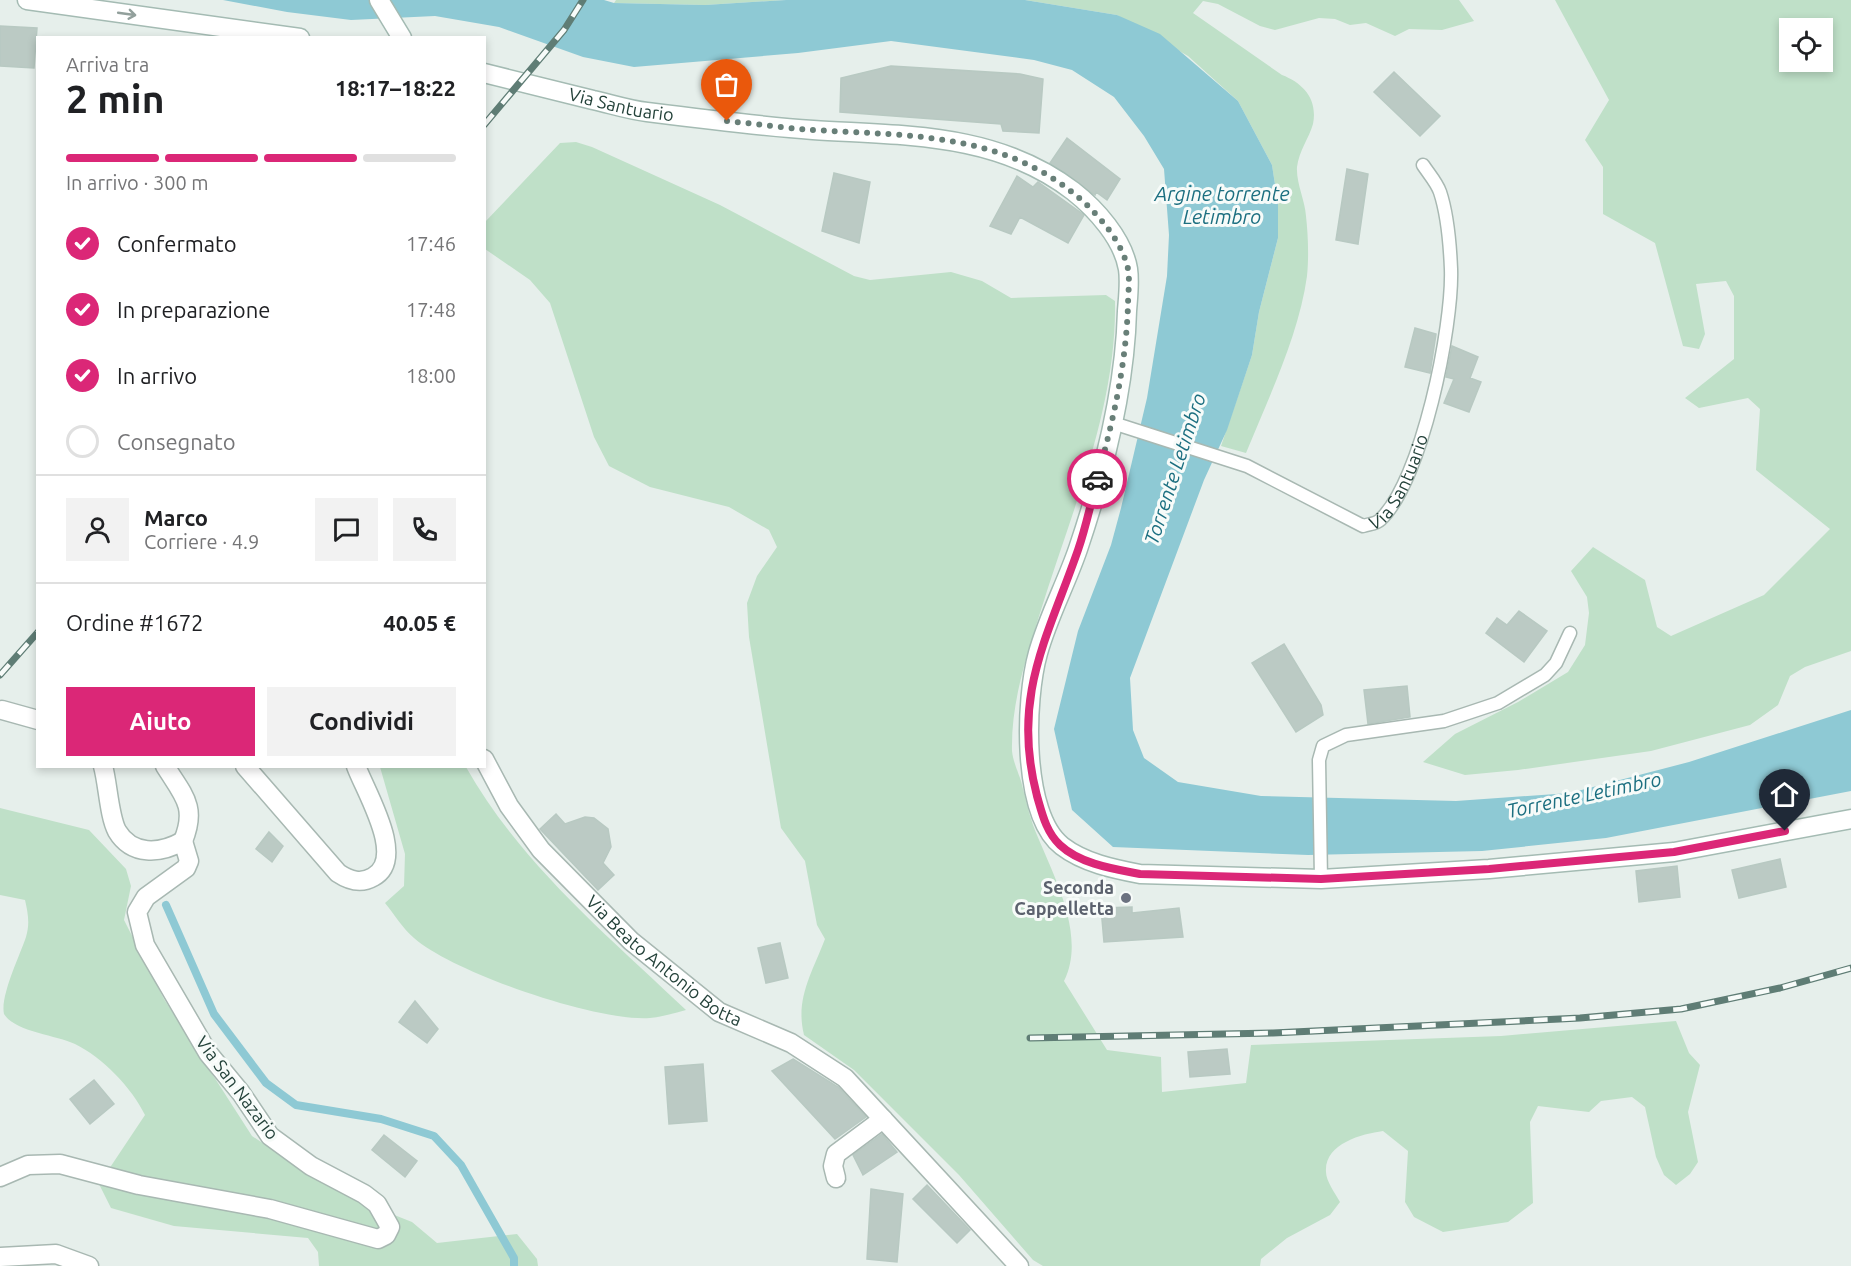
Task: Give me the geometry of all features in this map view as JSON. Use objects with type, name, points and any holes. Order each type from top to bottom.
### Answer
[{"type":"street","points":[[27,0],[286,36]]},
{"type":"street","points":[[379,0],[398,32]]},
{"type":"street","name":"Via Santuario","points":[[486,73],[642,112],[812,130],[900,133],[982,146],[1039,169],[1074,192],[1102,220],[1119,246],[1128,269],[1126,344],[1113,423],[1078,549],[1038,655],[1032,685],[1028,731],[1032,777],[1043,820],[1060,845],[1084,859],[1112,869],[1140,874],[1321,873],[1533,866],[1674,852],[1851,819]]},
{"type":"street","points":[[2,710],[36,719]]},
{"type":"street","name":"Via Beato Antonio Botta","points":[[486,763],[509,806],[541,850],[631,941],[719,1012],[791,1043],[845,1078],[1019,1266]]},
{"type":"street","points":[[103,768],[116,830],[130,846],[141,850],[159,851],[170,849],[183,841],[191,821],[190,807],[166,768]]},
{"type":"street","points":[[247,768],[338,873],[357,882],[367,880],[383,868],[388,849],[357,768]]},
{"type":"street","name":"Via San Nazario","points":[[0,1177],[28,1165],[60,1164],[139,1185],[290,1214],[352,1234],[378,1239],[386,1235],[390,1227],[376,1204],[285,1149],[270,1136],[241,1093],[208,1053],[146,945],[137,912],[155,889],[186,868],[189,861],[183,841]]},
{"type":"street","points":[[836,1178],[834,1166],[836,1154],[883,1119]]},
{"type":"street","points":[[0,1257],[56,1254],[89,1266]]},
{"type":"lane","name":"Via Santuario","points":[[1113,423],[1247,466],[1363,526],[1378,522],[1393,505],[1427,419],[1446,344],[1450,311],[1449,238],[1440,191],[1423,165]]},
{"type":"lane","points":[[1321,873],[1319,760],[1323,746],[1338,738],[1444,721],[1498,703],[1545,675],[1556,663],[1570,633]]},
{"type":"green space","points":[[616,0],[786,0],[705,5],[614,3]]},
{"type":"green space","points":[[1025,0],[1459,0],[1474,21],[1442,30],[1409,29],[1395,36],[1366,23],[1350,25],[1335,19],[1319,18],[1275,30],[1260,26],[1218,4],[1203,1],[1193,13],[1302,87],[1311,100],[1314,115],[1313,124],[1297,167],[1308,238],[1308,269],[1303,298],[1282,366],[1246,453],[1221,446],[1252,355],[1259,312],[1278,238],[1278,204],[1272,165],[1238,101],[1188,56],[1117,15]]},
{"type":"green space","points":[[1555,0],[1851,0],[1851,651],[1805,667],[1790,676],[1778,705],[1750,725],[1651,751],[1518,770],[1465,775],[1423,762],[1455,734],[1518,702],[1568,672],[1585,645],[1589,613],[1587,597],[1571,571],[1593,547],[1645,580],[1657,627],[1671,636],[1764,595],[1830,529],[1756,470],[1760,409],[1748,398],[1699,408],[1685,398],[1734,359],[1734,296],[1726,281],[1696,284],[1705,334],[1699,349],[1683,346],[1655,243],[1603,214],[1603,167],[1585,140],[1609,100]]},
{"type":"green space","points":[[576,142],[592,147],[720,205],[854,276],[870,280],[951,272],[982,281],[1011,298],[1106,295],[1115,301],[1114,341],[1100,421],[1090,460],[1025,664],[1012,733],[1013,759],[1031,820],[1057,881],[1069,922],[1072,943],[1070,962],[1064,981],[1107,1050],[1161,1057],[1162,1092],[1246,1083],[1251,1045],[1501,1036],[1676,1021],[1689,1053],[1700,1065],[1688,1112],[1698,1162],[1690,1174],[1676,1185],[1664,1175],[1656,1157],[1645,1107],[1632,1097],[1601,1101],[1589,1112],[1538,1106],[1530,1122],[1533,1203],[1508,1222],[1443,1232],[1414,1217],[1405,1202],[1408,1151],[1383,1131],[1355,1138],[1331,1154],[1327,1162],[1326,1176],[1340,1202],[1330,1215],[1287,1238],[1261,1259],[1260,1266],[1043,1266],[1033,1260],[959,1175],[854,1070],[804,1035],[803,998],[825,939],[817,925],[805,861],[781,828],[749,637],[747,603],[757,576],[777,547],[769,530],[729,507],[650,487],[609,466],[594,437],[550,303],[530,280],[486,250],[486,221],[560,143]]},
{"type":"green space","points":[[380,768],[467,768],[512,835],[539,866],[596,925],[686,1010],[650,1018],[596,1012],[527,993],[492,980],[433,952],[402,926],[385,903],[404,886],[405,854]]},
{"type":"green space","points":[[0,808],[89,830],[126,869],[131,886],[124,920],[164,999],[252,1136],[293,1163],[369,1205],[412,1222],[437,1243],[517,1234],[537,1259],[538,1266],[319,1266],[318,1252],[308,1238],[174,1226],[111,1208],[97,1180],[109,1169],[145,1115],[124,1084],[96,1057],[75,1044],[17,1025],[4,1014],[8,986],[26,937],[28,914],[25,900],[0,895]]},
{"type":"water","name":"Argine torrente Letimbro","points":[[223,0],[604,0],[614,3],[705,5],[786,0],[1025,0],[1117,15],[1160,34],[1238,101],[1272,165],[1278,204],[1278,238],[1259,312],[1252,355],[1227,430],[1204,480],[1130,678],[1133,730],[1144,758],[1178,782],[1261,796],[1456,801],[1570,793],[1689,762],[1851,710],[1851,791],[1606,838],[1482,851],[1308,855],[1113,847],[1072,810],[1054,729],[1078,631],[1111,545],[1121,508],[1147,398],[1167,276],[1169,235],[1164,169],[1144,136],[1114,97],[1072,70],[1034,60],[891,41],[798,53],[634,67],[583,57],[499,27],[435,16],[351,20],[287,12]]},
{"type":"building","points":[[0,26],[37,28],[34,68],[0,66]]},
{"type":"building","points":[[891,66],[1020,74],[1043,79],[1039,133],[1003,131],[1001,124],[840,112],[841,78]]},
{"type":"building","points":[[1394,72],[1440,116],[1420,136],[1374,92]]},
{"type":"building","points":[[1067,138],[1120,179],[1107,200],[1096,192],[1095,195],[1050,163]]},
{"type":"building","points":[[1347,169],[1368,174],[1358,244],[1336,240]]},
{"type":"building","points":[[834,173],[870,182],[859,243],[822,231]]},
{"type":"building","points":[[1017,176],[1033,187],[1038,182],[1084,215],[1068,243],[1020,217],[1011,234],[990,226]]},
{"type":"building","points":[[1415,328],[1436,334],[1430,373],[1405,367]]},
{"type":"building","points":[[1452,346],[1478,357],[1470,378],[1481,382],[1469,412],[1444,403],[1454,379],[1446,377]]},
{"type":"building","points":[[1519,611],[1547,631],[1524,662],[1486,633],[1497,618],[1507,625]]},
{"type":"building","points":[[1284,644],[1321,705],[1323,715],[1296,732],[1252,663]]},
{"type":"building","points":[[1407,686],[1410,717],[1368,724],[1364,690]]},
{"type":"building","points":[[556,814],[565,824],[585,817],[594,818],[608,829],[611,847],[603,863],[614,875],[598,890],[540,829]]},
{"type":"building","points":[[269,832],[283,846],[272,862],[256,849]]},
{"type":"building","points":[[1780,859],[1786,887],[1739,898],[1732,870]]},
{"type":"building","points":[[1677,866],[1680,897],[1639,902],[1636,871]]},
{"type":"building","points":[[1132,907],[1132,913],[1179,908],[1183,937],[1104,942],[1101,908]]},
{"type":"building","points":[[780,943],[788,978],[766,983],[758,948]]},
{"type":"building","points":[[415,1001],[438,1029],[427,1043],[399,1022]]},
{"type":"building","points":[[1227,1049],[1230,1074],[1190,1077],[1188,1052]]},
{"type":"building","points":[[793,1059],[838,1087],[866,1117],[835,1139],[772,1071]]},
{"type":"building","points":[[703,1064],[707,1121],[669,1124],[665,1067]]},
{"type":"building","points":[[94,1080],[114,1104],[90,1124],[70,1099]]},
{"type":"building","points":[[882,1134],[897,1152],[863,1175],[853,1155]]},
{"type":"building","points":[[384,1135],[417,1161],[405,1177],[372,1150]]},
{"type":"building","points":[[927,1185],[970,1230],[957,1243],[913,1199]]},
{"type":"building","points":[[871,1189],[903,1194],[897,1262],[867,1259]]},
{"type":"waterway","points":[[166,905],[214,1014],[266,1083],[296,1105],[381,1119],[434,1136],[461,1165],[514,1258],[514,1266]]},
{"type":"railway","points":[[486,123],[564,30],[583,0]]},
{"type":"railway","points":[[0,675],[36,634]]},
{"type":"railway","points":[[1030,1038],[1273,1033],[1580,1018],[1681,1009],[1780,988],[1851,968]]},
{"type":"way so far","points":[[727,121],[812,130],[900,133],[982,146],[1039,169],[1074,192],[1102,220],[1119,246],[1128,269],[1124,364],[1113,423],[1097,479]]},
{"type":"place","name":"Seconda Cappelletta","points":[[1126,898]]},
{"type":"route","points":[[1097,479],[1078,549],[1038,655],[1028,731],[1032,777],[1043,820],[1060,845],[1084,859],[1112,869],[1140,874],[1321,879],[1587,861],[1674,852],[1785,831]]},
{"type":"water label","name":"Torrente Letimbro","points":[[1175,469]]},
{"type":"water label","name":"Torrente Letimbro","points":[[1584,795]]}]
